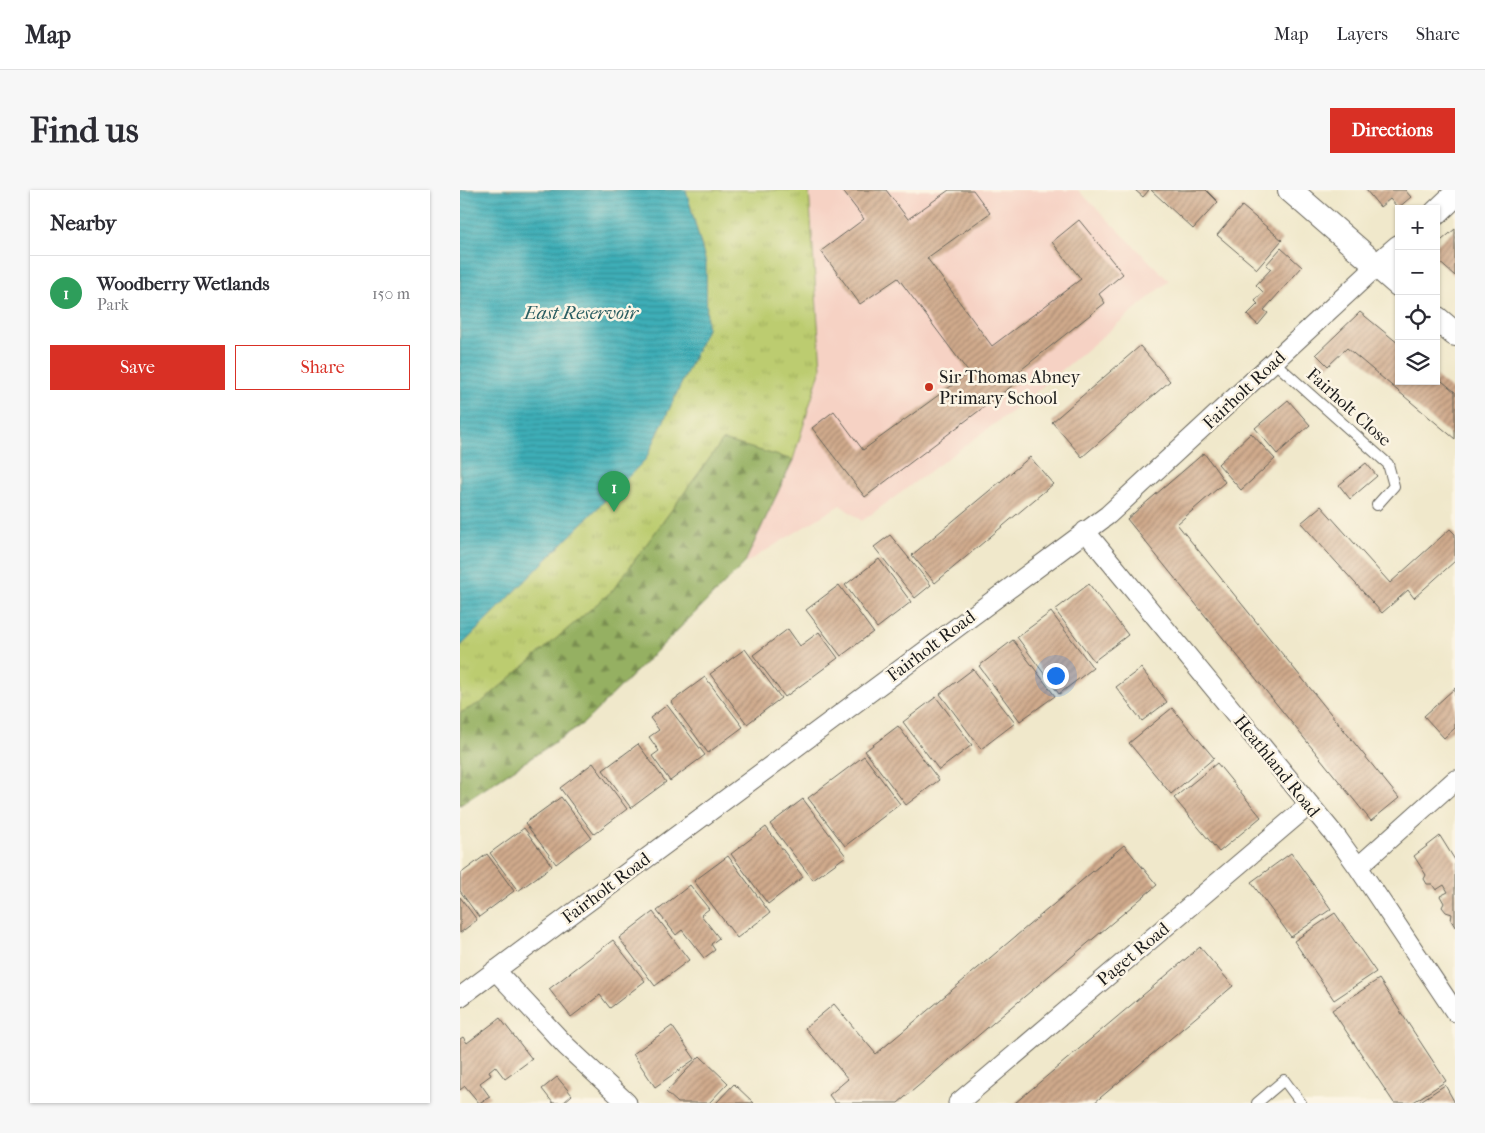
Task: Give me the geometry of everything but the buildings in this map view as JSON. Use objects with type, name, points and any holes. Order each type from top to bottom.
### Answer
[{"type":"street","points":[[1290,190],[1395,282]]},
{"type":"street","points":[[1440,208],[1455,195]]},
{"type":"street","points":[[1377,266],[1396,250]]},
{"type":"street","name":"Fairholt Road","points":[[460,997],[1108,515],[1377,266]]},
{"type":"street","points":[[1440,321],[1455,334]]},
{"type":"street","name":"Heathland Road","points":[[1086,531],[1358,866],[1455,1012]]},
{"type":"street","points":[[1358,866],[1455,780]]},
{"type":"street","name":"Paget Road","points":[[958,1103],[1309,805]]},
{"type":"street","points":[[494,970],[566,1046],[627,1103]]},
{"type":"lane","name":"Fairholt Close","points":[[1274,362],[1388,464],[1394,486],[1377,504]]},
{"type":"lane","points":[[1257,1103],[1284,1080],[1301,1103]]},
{"type":"shaded area","name":"Sir Thomas Abney Primary School","points":[[809,190],[1078,190],[1169,281],[1019,406],[862,521],[840,505],[744,564],[793,460],[821,368]]},
{"type":"green space","points":[[460,190],[809,190],[821,368],[793,460],[744,564],[585,722],[460,805]]},
{"type":"green space","points":[[723,440],[793,460],[744,564],[585,722],[460,805],[460,713],[482,702],[612,591]]},
{"type":"water","name":"East Reservoir","points":[[460,190],[686,190],[706,263],[707,329],[646,459],[460,647]]},
{"type":"place","name":"Sir Thomas Abney Primary School","points":[[929,387]]},
{"type":"place","name":"Woodberry Wetlands","points":[[614,512]]}]
